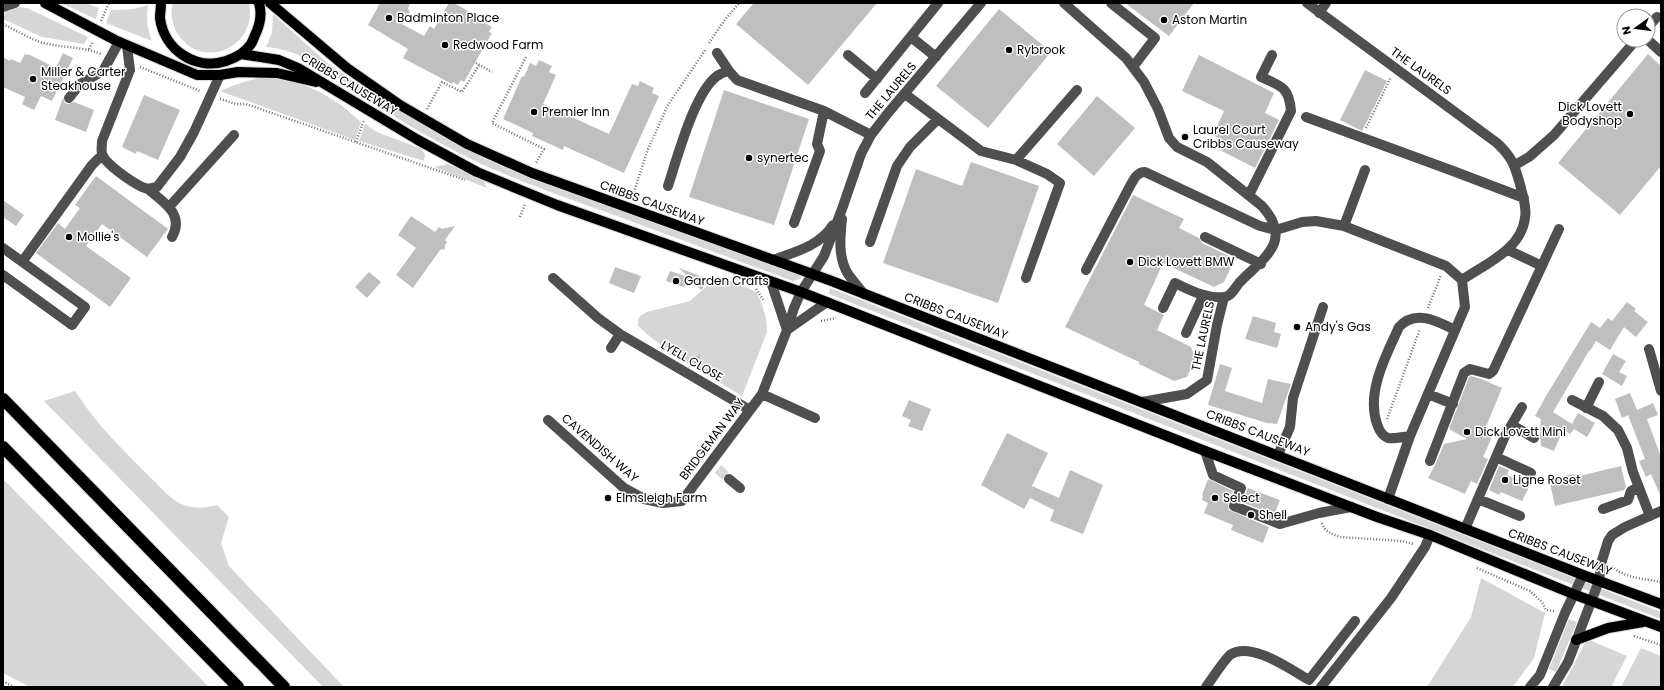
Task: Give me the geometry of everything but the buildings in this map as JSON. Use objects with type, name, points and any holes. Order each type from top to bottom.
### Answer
[{"type":"highway","points":[[3,399],[284,687]]},
{"type":"highway","points":[[3,447],[238,687]]},
{"type":"main road","points":[[45,3],[123,44],[197,75],[220,76],[238,72],[278,73],[324,84]]},
{"type":"main road","points":[[161,3],[160,18],[168,40],[176,51],[190,60],[204,64],[219,64],[237,56]]},
{"type":"main road","points":[[220,76],[237,56],[250,45],[260,24],[259,3]]},
{"type":"main road","name":"CRIBBS CAUSEWAY","points":[[270,3],[347,68],[400,106],[467,144],[532,173],[812,274],[1598,581],[1661,604]]},
{"type":"main road","name":"CRIBBS CAUSEWAY","points":[[237,56],[279,60],[298,68],[418,140],[477,172],[557,205],[801,292],[1205,451],[1351,507],[1430,535],[1573,594],[1661,628]]},
{"type":"main road","name":"CRIBBS CAUSEWAY","points":[[1576,640],[1608,628],[1645,622]]},
{"type":"street","points":[[3,7],[15,3]]},
{"type":"street","points":[[865,94],[938,3]]},
{"type":"street","name":"THE LAURELS","points":[[801,292],[824,256],[861,154],[871,135],[981,3]]},
{"type":"street","points":[[1064,3],[1126,58],[1144,82],[1158,109],[1169,138],[1177,147],[1207,162],[1249,195],[1270,214],[1276,230]]},
{"type":"street","points":[[1111,3],[1155,38],[1133,67]]},
{"type":"street","name":"THE LAURELS","points":[[1307,3],[1497,143],[1508,153],[1514,165],[1524,198],[1525,218],[1519,236],[1508,250]]},
{"type":"street","points":[[1319,12],[1326,3]]},
{"type":"street","points":[[911,37],[936,57]]},
{"type":"street","points":[[69,98],[80,84],[101,73],[110,57],[123,44],[130,63],[130,70],[102,142],[102,155],[106,161],[136,184],[148,189],[169,207],[175,215],[177,224],[172,237]]},
{"type":"street","points":[[1514,165],[1529,158],[1554,134],[1629,48]]},
{"type":"street","points":[[718,53],[729,71],[737,80],[824,111],[871,135]]},
{"type":"street","points":[[848,55],[877,79]]},
{"type":"street","points":[[1249,195],[1291,111],[1290,98],[1281,86],[1261,77],[1272,55]]},
{"type":"street","points":[[668,186],[695,108],[708,86],[717,76],[729,71]]},
{"type":"street","points":[[148,189],[157,187],[180,157],[194,132],[220,76]]},
{"type":"street","points":[[1016,160],[1077,90]]},
{"type":"street","points":[[905,94],[981,151],[1016,160],[1047,174],[1060,183],[1026,278]]},
{"type":"street","points":[[794,223],[820,151],[817,144],[824,111]]},
{"type":"street","points":[[1306,117],[1524,198]]},
{"type":"street","points":[[870,242],[898,166],[910,147],[938,119]]},
{"type":"street","points":[[169,207],[234,135]]},
{"type":"street","points":[[22,262],[92,165],[102,155]]},
{"type":"street","points":[[1344,226],[1365,170]]},
{"type":"street","points":[[1086,270],[1130,186],[1140,172],[1145,172],[1260,226],[1276,230],[1302,222],[1316,221],[1344,226],[1446,266],[1462,280],[1465,307],[1410,436],[1388,499]]},
{"type":"street","name":"THE LAURELS","points":[[773,260],[804,249],[818,242],[831,227],[842,209]]},
{"type":"street","name":"THE LAURELS","points":[[842,209],[840,247],[848,274],[864,294]]},
{"type":"street","points":[[1430,461],[1464,373],[1470,369],[1489,374],[1493,371],[1559,229]]},
{"type":"street","name":"THE LAURELS","points":[[1142,402],[1187,394],[1207,380],[1217,325],[1224,297],[1229,296],[1239,283],[1261,264],[1269,254],[1276,230]]},
{"type":"street","points":[[1205,237],[1261,264]]},
{"type":"street","points":[[3,248],[85,307],[72,325],[3,275]]},
{"type":"street","points":[[1462,280],[1508,250],[1542,266]]},
{"type":"street","name":"LYELL CLOSE","points":[[553,278],[598,318],[620,334],[750,410]]},
{"type":"street","points":[[771,282],[787,330],[827,302]]},
{"type":"street","points":[[1163,308],[1175,282],[1203,296],[1224,297]]},
{"type":"street","name":"BRIDGEMAN WAY","points":[[682,501],[714,466],[762,394],[801,292]]},
{"type":"street","points":[[1186,334],[1203,296]]},
{"type":"street","points":[[1278,455],[1290,427],[1293,398],[1323,307]]},
{"type":"street","points":[[1410,436],[1387,438],[1382,434],[1375,418],[1373,404],[1378,378],[1399,327],[1405,320],[1424,318],[1436,321],[1455,330]]},
{"type":"street","points":[[611,348],[620,334]]},
{"type":"street","points":[[1649,349],[1661,391]]},
{"type":"street","points":[[1586,408],[1600,382]]},
{"type":"street","points":[[762,394],[815,418]]},
{"type":"street","points":[[1428,394],[1453,404]]},
{"type":"street","points":[[1572,400],[1603,416],[1618,430],[1628,448],[1633,472],[1650,516]]},
{"type":"street","points":[[1465,529],[1496,457],[1522,407]]},
{"type":"street","name":"CAVENDISH WAY","points":[[548,420],[624,488],[644,499],[663,503],[682,501]]},
{"type":"street","points":[[1512,425],[1534,438]]},
{"type":"street","points":[[1205,451],[1213,475],[1241,488],[1234,506],[1280,524],[1319,513],[1351,507]]},
{"type":"street","points":[[1496,457],[1531,473]]},
{"type":"street","points":[[729,479],[740,488]]},
{"type":"street","points":[[1602,509],[1628,500],[1631,491],[1639,487]]},
{"type":"street","points":[[1478,499],[1520,516]]},
{"type":"street","points":[[1553,687],[1568,662],[1598,581],[1604,549],[1612,535],[1625,527],[1661,511]]},
{"type":"street","points":[[1321,687],[1390,598],[1425,547],[1430,535]]},
{"type":"street","points":[[1530,687],[1540,676],[1565,612],[1583,575]]},
{"type":"street","points":[[1206,687],[1230,655],[1243,650],[1262,654],[1309,680],[1355,621]]},
{"type":"path","points":[[629,208],[648,149],[668,105],[724,21],[739,3]]},
{"type":"path","points":[[3,24],[40,42],[89,49],[110,57]]},
{"type":"path","points":[[526,57],[492,123],[544,149],[532,173]]},
{"type":"path","points":[[130,63],[236,104],[246,104],[466,180]]},
{"type":"path","points":[[429,105],[442,82],[462,92],[478,64],[492,72]]},
{"type":"path","points":[[1361,137],[1396,68]]},
{"type":"path","points":[[356,142],[367,110]]},
{"type":"path","points":[[1382,434],[1438,281],[1446,266]]},
{"type":"path","points":[[754,288],[758,291],[764,302],[769,305],[778,306]]},
{"type":"path","points":[[808,314],[820,321],[843,317]]},
{"type":"path","points":[[1319,513],[1324,527],[1330,534],[1340,537],[1402,541],[1425,547]]},
{"type":"path","points":[[1601,564],[1613,566],[1616,571],[1622,574],[1661,582]]},
{"type":"path","points":[[1474,567],[1530,590],[1542,602],[1546,610],[1565,612]]},
{"type":"path","points":[[1629,635],[1641,637],[1661,645]]},
{"type":"path","points":[[3,681],[14,687]]},
{"type":"shaded area","points":[[61,3],[86,3],[99,8],[96,19]]},
{"type":"shaded area","points":[[173,3],[249,3],[249,19],[245,32],[237,43],[225,50],[213,53],[200,51],[187,45],[177,33],[172,18]]},
{"type":"shaded area","points":[[148,5],[147,23],[152,41],[106,23],[111,10],[134,9]]},
{"type":"shaded area","points":[[20,7],[27,8],[88,37],[84,44],[42,37],[3,19],[5,12]]},
{"type":"shaded area","points":[[273,14],[325,61],[370,93],[481,157],[534,180],[801,276],[800,279],[793,281],[546,190],[479,163],[431,138],[396,117],[314,62],[283,50],[266,47],[272,33]]},
{"type":"shaded area","points":[[270,77],[295,81],[322,93],[341,105],[361,122],[355,140],[220,91],[244,82]]},
{"type":"shaded area","points":[[365,124],[377,132],[422,149],[425,155],[424,161],[359,141]]},
{"type":"shaded area","points":[[448,164],[483,180],[487,188],[434,167]]},
{"type":"shaded area","points":[[718,276],[757,293],[766,318],[767,332],[742,396],[675,355],[638,326],[638,319],[640,316],[647,312],[690,301]]},
{"type":"shaded area","points":[[830,288],[1661,612],[1661,619],[829,294]]},
{"type":"shaded area","points":[[75,391],[110,436],[170,497],[179,503],[196,508],[217,505],[229,517],[221,543],[229,566],[344,687],[323,687],[44,401]]},
{"type":"shaded area","points":[[3,479],[209,687],[30,687],[3,673]]},
{"type":"shaded area","points":[[1481,578],[1545,613],[1534,658],[1513,687],[1427,687],[1471,617]]},
{"type":"shaded area","points":[[1569,619],[1577,622],[1556,672],[1549,669]]},
{"type":"shaded area","points":[[1587,639],[1627,656],[1611,687],[1562,687]]},
{"type":"shaded area","points":[[1641,648],[1661,656],[1661,687],[1621,687]]},
{"type":"tunnel","points":[[718,469],[729,479]]},
{"type":"place","name":"Badminton Place","points":[[389,18]]},
{"type":"place","name":"Aston Martin","points":[[1164,20]]},
{"type":"place","name":"Redwood Farm","points":[[445,45]]},
{"type":"place","name":"Rybrook","points":[[1009,50]]},
{"type":"place","name":"Miller & Carter Steakhouse","points":[[33,79]]},
{"type":"place","name":"Premier Inn","points":[[534,112]]},
{"type":"place","name":"Dick Lovett Bodyshop","points":[[1630,114]]},
{"type":"place","name":"Laurel Court Cribbs Causeway","points":[[1185,137]]},
{"type":"place","name":"synertec","points":[[749,158]]},
{"type":"place","name":"Mollie's","points":[[69,237]]},
{"type":"place","name":"Dick Lovett BMW","points":[[1130,262]]},
{"type":"place","name":"Garden Crafts","points":[[676,281]]},
{"type":"place","name":"Andy's Gas","points":[[1297,327]]},
{"type":"place","name":"Dick Lovett Mini","points":[[1467,432]]},
{"type":"place","name":"Ligne Roset","points":[[1505,480]]},
{"type":"place","name":"Elmsleigh Farm","points":[[608,498]]},
{"type":"place","name":"Select","points":[[1215,498]]},
{"type":"place","name":"Shell","points":[[1251,515]]}]
